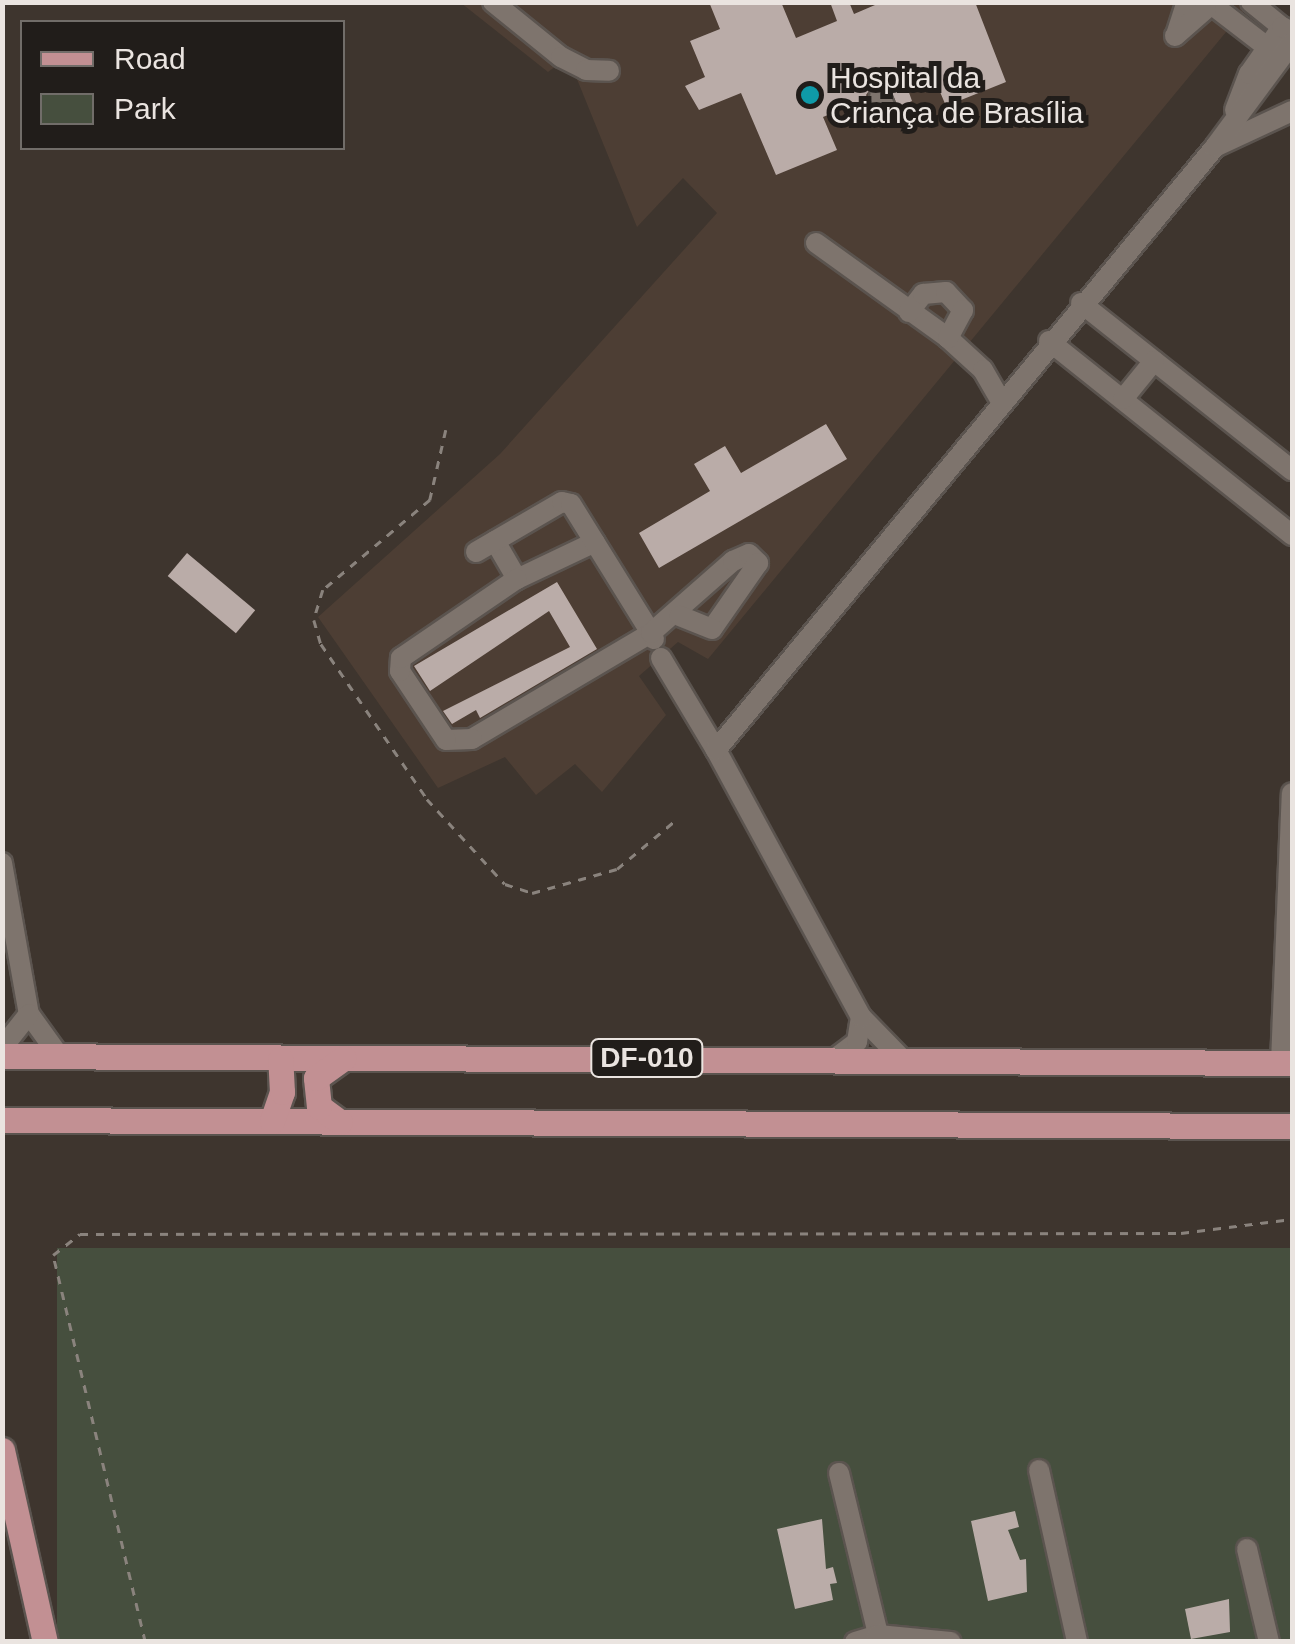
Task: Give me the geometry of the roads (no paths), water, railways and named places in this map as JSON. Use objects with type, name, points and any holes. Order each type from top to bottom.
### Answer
[{"type":"main road","name":"DF-010","points":[[2,1056],[1287,1063]]},
{"type":"main road","points":[[340,1122],[319,1106],[316,1078],[344,1058]]},
{"type":"main road","points":[[272,1121],[282,1092],[280,1059]]},
{"type":"main road","name":"DF-010","points":[[2,1120],[1292,1126]]},
{"type":"main road","points":[[2,1450],[45,1642]]},
{"type":"street","points":[[492,2],[561,57],[586,70],[609,71]]},
{"type":"street","points":[[1251,2],[1289,34]]},
{"type":"street","points":[[1204,5],[1267,47]]},
{"type":"street","points":[[1230,128],[1249,74],[1267,47],[1289,34]]},
{"type":"street","points":[[716,750],[1000,400],[1215,147],[1289,34]]},
{"type":"street","points":[[1215,147],[1292,111]]},
{"type":"street","points":[[816,243],[948,338],[983,370],[1000,400]]},
{"type":"street","points":[[909,312],[922,294],[946,292],[963,310],[948,338]]},
{"type":"street","points":[[1081,303],[1292,470]]},
{"type":"street","points":[[1050,340],[1292,536]]},
{"type":"street","points":[[1124,399],[1154,361]]},
{"type":"street","points":[[517,578],[486,546],[568,502],[716,750],[861,1017],[902,1060]]},
{"type":"street","points":[[595,542],[517,578],[400,658],[400,671],[446,740],[472,739],[655,643],[679,616]]},
{"type":"street","points":[[1287,1063],[1292,793]]},
{"type":"street","points":[[2,863],[29,1014],[60,1056]]},
{"type":"street","points":[[2,1048],[29,1014]]},
{"type":"street","points":[[833,1060],[857,1042],[861,1017]]},
{"type":"street","points":[[1039,1470],[1077,1642]]},
{"type":"street","points":[[840,1473],[879,1638]]},
{"type":"street","points":[[1247,1548],[1269,1642]]},
{"type":"street","points":[[855,1642],[879,1638],[950,1642]]},
{"type":"place","name":"Hospital da Criança de Brasília","points":[[810,95]]}]
